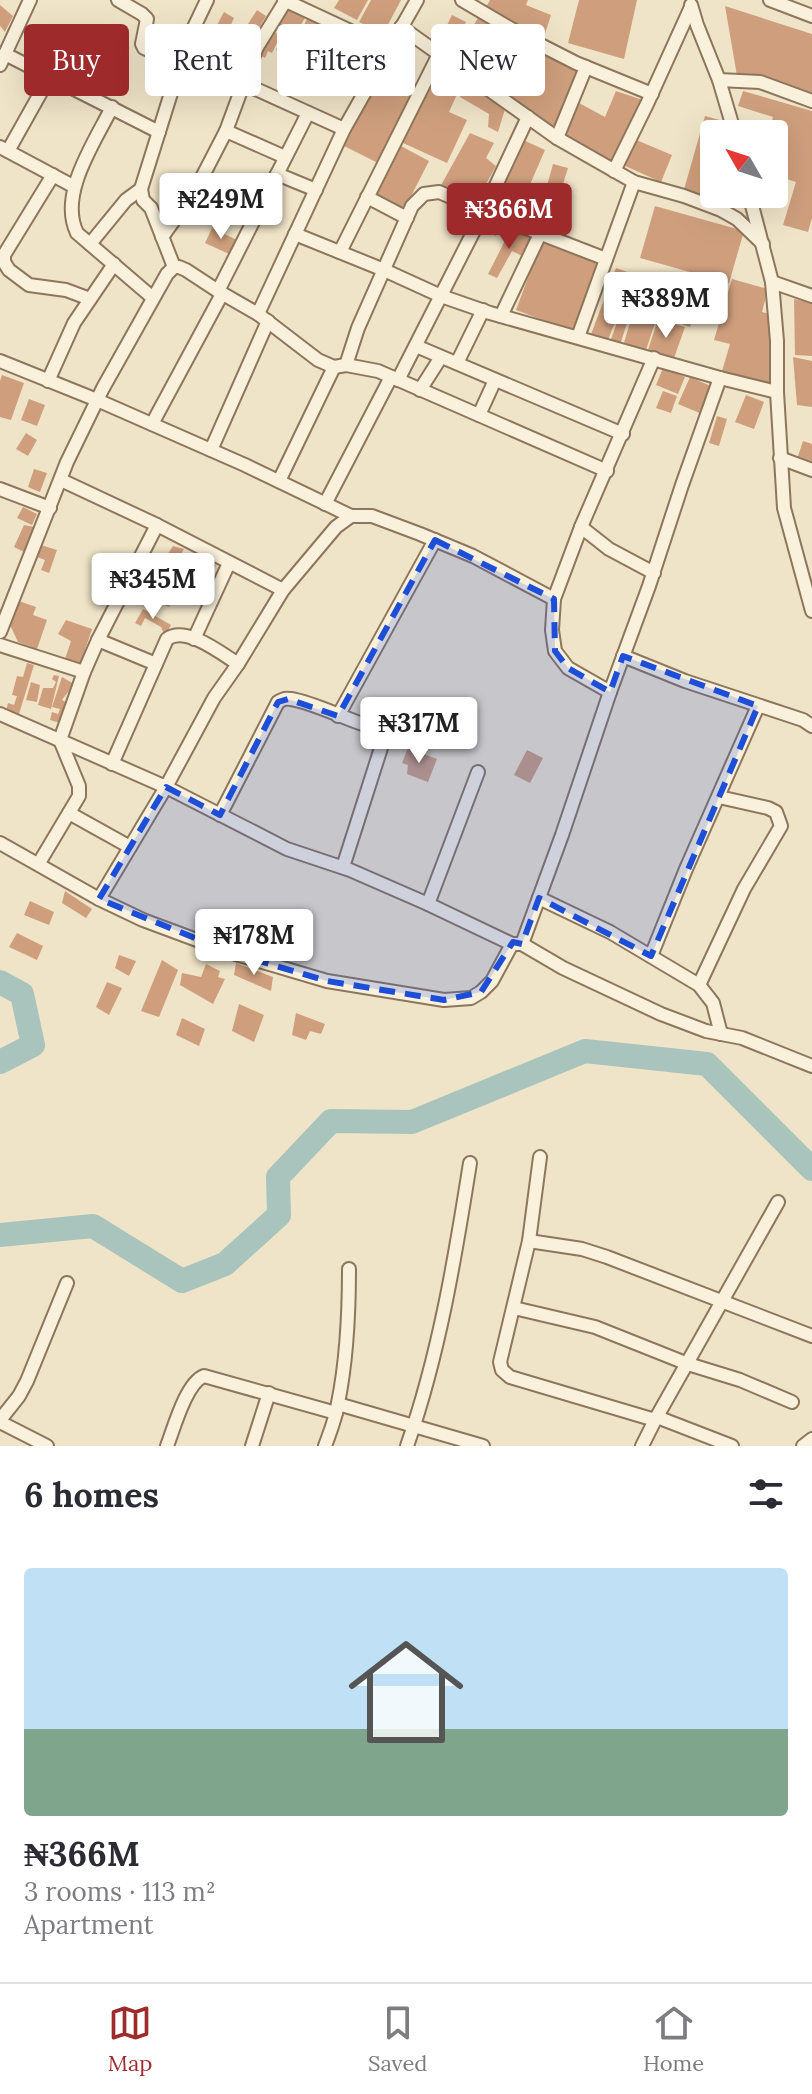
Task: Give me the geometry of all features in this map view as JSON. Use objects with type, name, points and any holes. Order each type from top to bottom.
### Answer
[{"type":"street","points":[[5,55],[30,0]]},
{"type":"street","points":[[118,0],[142,14],[147,24]]},
{"type":"street","points":[[196,24],[207,0]]},
{"type":"street","points":[[261,40],[285,0],[336,24]]},
{"type":"street","points":[[403,24],[417,0]]},
{"type":"street","points":[[462,0],[503,24]]},
{"type":"street","points":[[770,0],[812,16]]},
{"type":"street","points":[[691,3],[731,120]]},
{"type":"street","points":[[614,171],[652,94],[691,3]]},
{"type":"street","points":[[0,34],[5,55]]},
{"type":"street","points":[[545,47],[652,94]]},
{"type":"street","points":[[5,55],[24,64]]},
{"type":"street","points":[[557,138],[586,67]]},
{"type":"street","points":[[340,252],[431,70]]},
{"type":"street","points":[[719,80],[760,82],[812,101]]},
{"type":"street","points":[[261,92],[344,129]]},
{"type":"street","points":[[37,96],[4,149],[73,186]]},
{"type":"street","points":[[90,96],[159,132]]},
{"type":"street","points":[[170,96],[141,189],[143,200],[151,208],[174,267]]},
{"type":"street","points":[[162,237],[195,191],[226,131],[239,96]]},
{"type":"street","points":[[211,450],[295,234],[363,96]]},
{"type":"street","points":[[499,96],[557,138],[634,182],[721,210],[737,219],[763,244]]},
{"type":"street","points":[[112,107],[73,186],[73,225],[77,233],[153,298]]},
{"type":"street","points":[[152,424],[308,113]]},
{"type":"street","points":[[325,504],[416,346],[528,117]]},
{"type":"street","points":[[226,131],[285,157]]},
{"type":"street","points":[[277,174],[316,190]]},
{"type":"street","points":[[53,175],[4,255],[4,262],[9,270],[29,285],[66,290],[90,299]]},
{"type":"street","points":[[578,337],[634,182]]},
{"type":"street","points":[[90,244],[126,200],[141,189]]},
{"type":"street","points":[[279,481],[340,366],[407,218],[424,194],[439,192],[606,259]]},
{"type":"street","points":[[367,197],[407,218]]},
{"type":"street","points":[[753,208],[772,282],[784,508],[812,611]]},
{"type":"street","points":[[295,234],[441,296],[501,316],[777,392]]},
{"type":"street","points":[[501,316],[540,234]]},
{"type":"street","points":[[48,381],[74,323],[114,264]]},
{"type":"street","points":[[0,632],[97,400],[153,298],[174,267],[186,270],[263,318],[318,360],[378,371],[607,471]]},
{"type":"street","points":[[772,282],[812,296]]},
{"type":"street","points":[[457,363],[483,310]]},
{"type":"street","points":[[416,346],[623,434]]},
{"type":"street","points":[[420,390],[441,357]]},
{"type":"street","points":[[610,692],[568,668],[555,651],[552,630],[554,599],[581,527],[654,358]]},
{"type":"street","points":[[0,361],[211,450],[351,516],[372,516],[473,556],[554,599]]},
{"type":"street","points":[[0,843],[143,920],[229,952],[327,981],[444,1000],[471,998],[481,992],[517,944],[539,898],[720,378]]},
{"type":"street","points":[[479,415],[495,380]]},
{"type":"street","points":[[780,458],[812,470]]},
{"type":"street","points":[[61,480],[283,590]]},
{"type":"street","points":[[0,489],[50,508]]},
{"type":"street","points":[[99,899],[166,787],[214,698],[283,590],[336,527],[351,516]]},
{"type":"street","points":[[39,863],[80,791],[60,740],[98,640],[157,525]]},
{"type":"street","points":[[581,527],[609,549],[654,573]]},
{"type":"street","points":[[338,716],[435,540]]},
{"type":"street","points":[[194,639],[229,563]]},
{"type":"street","points":[[112,764],[167,639],[172,635],[194,639],[238,664]]},
{"type":"street","points":[[98,640],[156,664]]},
{"type":"street","points":[[0,645],[84,672]]},
{"type":"street","points":[[623,656],[685,681],[803,720],[812,726]]},
{"type":"street","points":[[220,815],[278,702],[288,699],[372,727],[380,733],[381,748],[343,867]]},
{"type":"street","points":[[651,956],[758,706]]},
{"type":"street","points":[[0,714],[166,787],[287,849],[343,867],[428,904],[661,1014],[706,1031],[742,1038],[812,1066]]},
{"type":"street","points":[[428,904],[478,772]]},
{"type":"street","points":[[699,985],[744,889],[781,826],[776,812],[768,808],[719,797]]},
{"type":"street","points":[[69,813],[130,847]]},
{"type":"street","points":[[539,898],[610,932],[699,985],[713,1003],[721,1034]]},
{"type":"street","points":[[540,1157],[529,1241],[500,1362],[502,1370],[510,1377],[656,1419],[732,1446]]},
{"type":"street","points":[[407,1446],[439,1337],[470,1163]]},
{"type":"street","points":[[642,1446],[778,1202]]},
{"type":"street","points":[[529,1241],[582,1249],[812,1336]]},
{"type":"street","points":[[325,1446],[337,1409],[349,1315],[349,1269]]},
{"type":"street","points":[[47,1446],[0,1421],[27,1381],[67,1283]]},
{"type":"street","points":[[514,1308],[595,1327],[792,1402]]},
{"type":"street","points":[[167,1446],[186,1398],[198,1378],[213,1377],[269,1393],[415,1425],[480,1446]]},
{"type":"street","points":[[252,1446],[269,1393]]},
{"type":"street","points":[[803,1446],[812,1439]]},
{"type":"highlighted area","points":[[435,540],[554,599],[555,651],[568,668],[610,692],[623,656],[758,706],[651,956],[539,898],[522,944],[513,942],[481,992],[444,1000],[327,981],[229,952],[99,899],[166,787],[220,815],[278,702],[288,699],[338,716]]},
{"type":"building","points":[[339,0],[368,0],[357,20],[334,8]]},
{"type":"building","points":[[371,0],[401,0],[388,24],[359,22]]},
{"type":"building","points":[[490,0],[528,0],[526,5],[551,15],[545,34],[545,24],[513,24],[485,9]]},
{"type":"building","points":[[579,0],[637,0],[624,59],[568,43]]},
{"type":"building","points":[[286,4],[306,16],[301,24],[277,24],[277,30],[273,28]]},
{"type":"building","points":[[0,5],[13,16],[5,32],[0,26]]},
{"type":"building","points":[[725,6],[812,34],[812,94],[764,78],[737,76]]},
{"type":"building","points":[[257,10],[266,16],[261,25],[248,24]]},
{"type":"building","points":[[224,12],[234,18],[231,24],[218,24]]},
{"type":"building","points":[[452,15],[466,22],[465,24],[448,24]]},
{"type":"building","points":[[479,16],[492,24],[474,24]]},
{"type":"building","points":[[308,17],[320,23],[320,24],[304,24]]},
{"type":"building","points":[[270,30],[277,33],[277,43],[272,53],[268,51],[265,58],[261,56]]},
{"type":"building","points":[[545,53],[579,71],[554,130],[505,96],[545,96]]},
{"type":"building","points":[[431,82],[431,96],[456,96],[449,112],[467,120],[447,163],[403,143]]},
{"type":"building","points":[[616,91],[643,100],[611,162],[565,136],[579,103],[605,117]]},
{"type":"building","points":[[743,91],[812,111],[812,218],[808,232],[783,225],[796,182],[788,179],[788,120],[772,120],[773,117],[738,106]]},
{"type":"building","points":[[370,96],[412,96],[378,163],[344,146]]},
{"type":"building","points":[[485,96],[505,109],[498,132],[488,127],[489,114],[460,97]]},
{"type":"building","points":[[470,133],[494,143],[486,158],[496,166],[476,202],[440,187]]},
{"type":"building","points":[[700,134],[700,198],[683,193]]},
{"type":"building","points":[[521,139],[545,150],[515,219],[491,208]]},
{"type":"building","points":[[634,139],[672,155],[661,182],[623,165]]},
{"type":"building","points":[[401,146],[429,161],[404,210],[375,195]]},
{"type":"building","points":[[553,164],[568,168],[559,197],[545,193]]},
{"type":"building","points":[[655,206],[744,231],[729,283],[640,258]]},
{"type":"building","points":[[487,218],[501,225],[496,236],[482,229]]},
{"type":"building","points":[[212,228],[237,240],[229,254],[205,243]]},
{"type":"building","points":[[511,229],[531,239],[522,256],[512,251],[497,278],[488,274]]},
{"type":"building","points":[[542,240],[601,261],[575,332],[516,310]]},
{"type":"building","points":[[616,268],[633,274],[607,343],[590,337]]},
{"type":"building","points":[[732,279],[768,289],[762,312],[770,314],[772,385],[722,371],[730,344],[714,340]]},
{"type":"building","points":[[698,286],[715,291],[709,308],[697,305],[690,327],[672,321],[681,288],[696,292]]},
{"type":"building","points":[[794,299],[812,303],[812,356],[795,355]]},
{"type":"building","points":[[621,311],[630,314],[620,345],[610,342]]},
{"type":"building","points":[[632,316],[655,323],[645,353],[623,346]]},
{"type":"building","points":[[658,319],[685,327],[673,361],[647,353]]},
{"type":"building","points":[[793,357],[812,361],[812,407],[797,405]]},
{"type":"building","points":[[663,368],[685,377],[678,394],[656,385]]},
{"type":"building","points":[[2,375],[24,383],[11,420],[0,417]]},
{"type":"building","points":[[690,377],[713,387],[702,414],[678,404]]},
{"type":"building","points":[[663,391],[677,396],[671,413],[656,408]]},
{"type":"building","points":[[746,395],[764,402],[754,429],[735,422]]},
{"type":"building","points":[[29,399],[45,405],[37,426],[21,420]]},
{"type":"building","points":[[717,416],[727,419],[719,446],[709,443]]},
{"type":"building","points":[[26,433],[37,440],[28,456],[16,449]]},
{"type":"building","points":[[803,441],[812,444],[812,467],[796,462]]},
{"type":"building","points":[[34,469],[47,473],[40,492],[28,487]]},
{"type":"building","points":[[23,507],[37,514],[32,525],[17,518]]},
{"type":"building","points":[[24,525],[34,527],[24,552],[14,547]]},
{"type":"building","points":[[41,545],[57,550],[49,573],[41,570],[45,560],[37,557]]},
{"type":"building","points":[[173,546],[184,549],[176,562],[181,566],[172,580],[157,571]]},
{"type":"building","points":[[203,558],[216,565],[207,581],[201,581],[191,600],[183,596]]},
{"type":"building","points":[[172,580],[183,582],[169,607],[158,602]]},
{"type":"building","points":[[19,601],[36,607],[33,615],[47,620],[37,649],[18,642],[10,625]]},
{"type":"building","points":[[143,609],[171,625],[165,636],[161,627],[145,618],[141,626],[135,623]]},
{"type":"building","points":[[66,620],[92,629],[79,668],[64,662],[71,641],[58,634]]},
{"type":"building","points":[[27,663],[34,665],[19,714],[7,710],[7,707],[8,703],[14,705],[17,696],[12,695],[17,676],[23,677]]},
{"type":"building","points":[[54,675],[59,676],[51,709],[38,705],[43,688],[53,688],[56,682],[52,679]]},
{"type":"building","points":[[62,677],[74,684],[62,700],[67,703],[60,723],[50,720],[52,712],[58,714],[60,709],[52,707]]},
{"type":"building","points":[[31,682],[40,685],[37,702],[26,700]]},
{"type":"building","points":[[408,748],[437,759],[428,782],[407,774],[408,765],[402,763]]},
{"type":"building","points":[[527,750],[543,758],[530,783],[514,775]]},
{"type":"building","points":[[65,891],[92,909],[86,918],[62,903]]},
{"type":"building","points":[[30,901],[54,912],[49,925],[24,915]]},
{"type":"building","points":[[17,933],[43,946],[37,960],[9,947]]},
{"type":"building","points":[[119,955],[136,961],[129,976],[115,968]]},
{"type":"building","points":[[162,960],[178,970],[159,1017],[141,1011]]},
{"type":"building","points":[[236,963],[273,977],[271,991],[234,975]]},
{"type":"building","points":[[206,964],[220,971],[218,977],[225,979],[213,1004],[180,985],[182,973],[201,977]]},
{"type":"building","points":[[107,982],[122,988],[109,1015],[96,1007]]},
{"type":"building","points":[[239,1004],[264,1015],[254,1042],[232,1031]]},
{"type":"building","points":[[296,1013],[325,1024],[321,1034],[310,1031],[306,1040],[292,1035]]},
{"type":"building","points":[[182,1018],[205,1029],[199,1046],[176,1035]]},
{"type":"waterway","points":[[0,982],[22,994],[33,1045],[0,1062]]},
{"type":"waterway","points":[[0,1235],[93,1226],[182,1281],[225,1264],[279,1215],[278,1177],[331,1121],[412,1122],[585,1051],[707,1064],[812,1169]]}]
